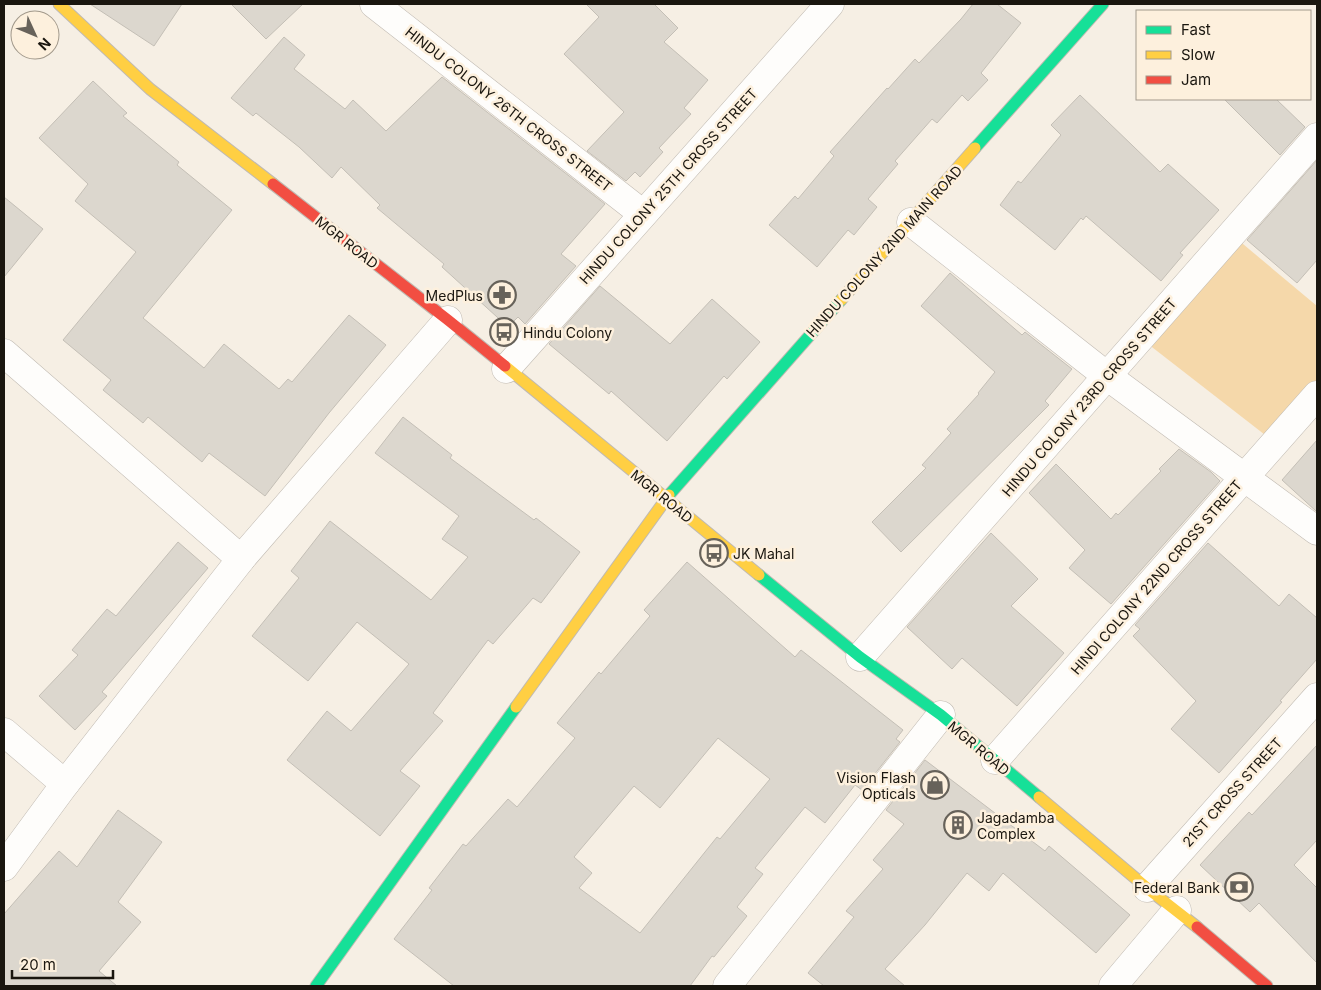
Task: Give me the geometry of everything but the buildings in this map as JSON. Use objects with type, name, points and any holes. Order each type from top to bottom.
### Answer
[{"type":"street","name":"MGR ROAD","points":[[60,4],[150,89],[448,320],[860,657],[941,715],[1266,986]]},
{"type":"street","name":"HINDU COLONY 26TH CROSS STREET","points":[[374,4],[643,214]]},
{"type":"street","name":"HINDU COLONY 25TH CROSS STREET","points":[[506,369],[830,4]]},
{"type":"street","name":"HINDU COLONY 2ND MAIN ROAD","points":[[324,983],[665,499],[1104,4]]},
{"type":"street","name":"HINDU COLONY 23RD CROSS STREET","points":[[860,657],[1317,137]]},
{"type":"street","points":[[911,222],[1107,376],[1317,531]]},
{"type":"street","points":[[4,866],[65,784],[241,559],[448,320]]},
{"type":"street","points":[[4,353],[241,559]]},
{"type":"street","name":"HINDI COLONY 22ND CROSS STREET","points":[[995,760],[1317,394]]},
{"type":"street","name":"21ST CROSS STREET","points":[[1147,888],[1317,697]]},
{"type":"street","points":[[727,986],[941,715]]},
{"type":"street","points":[[4,732],[65,784]]},
{"type":"street","points":[[1113,986],[1177,910]]},
{"type":"shaded area","points":[[1237,239],[1317,306],[1317,384],[1269,438],[1148,344]]},
{"type":"traffic: fast","points":[[975,148],[1103,4]]},
{"type":"traffic: fast","points":[[669,495],[841,300]]},
{"type":"traffic: fast","points":[[759,575],[860,657],[941,715],[1039,797]]},
{"type":"traffic: fast","points":[[316,986],[516,707]]},
{"type":"traffic: slow","points":[[59,4],[150,89],[273,184]]},
{"type":"traffic: slow","points":[[841,300],[975,148]]},
{"type":"traffic: slow","points":[[505,366],[759,575]]},
{"type":"traffic: slow","points":[[516,707],[669,495]]},
{"type":"traffic: slow","points":[[1039,797],[1147,888],[1197,927]]},
{"type":"traffic: jam","points":[[273,184],[505,366]]},
{"type":"traffic: jam","points":[[1197,927],[1267,986]]},
{"type":"place","name":"MedPlus","points":[[502,295]]},
{"type":"place","name":"Hindu Colony","points":[[504,332]]},
{"type":"place","name":"JK Mahal","points":[[714,553]]},
{"type":"place","name":"Vision Flash Opticals","points":[[935,785]]},
{"type":"place","name":"Jagadamba Complex","points":[[958,825]]},
{"type":"place","name":"Federal Bank","points":[[1239,887]]}]
